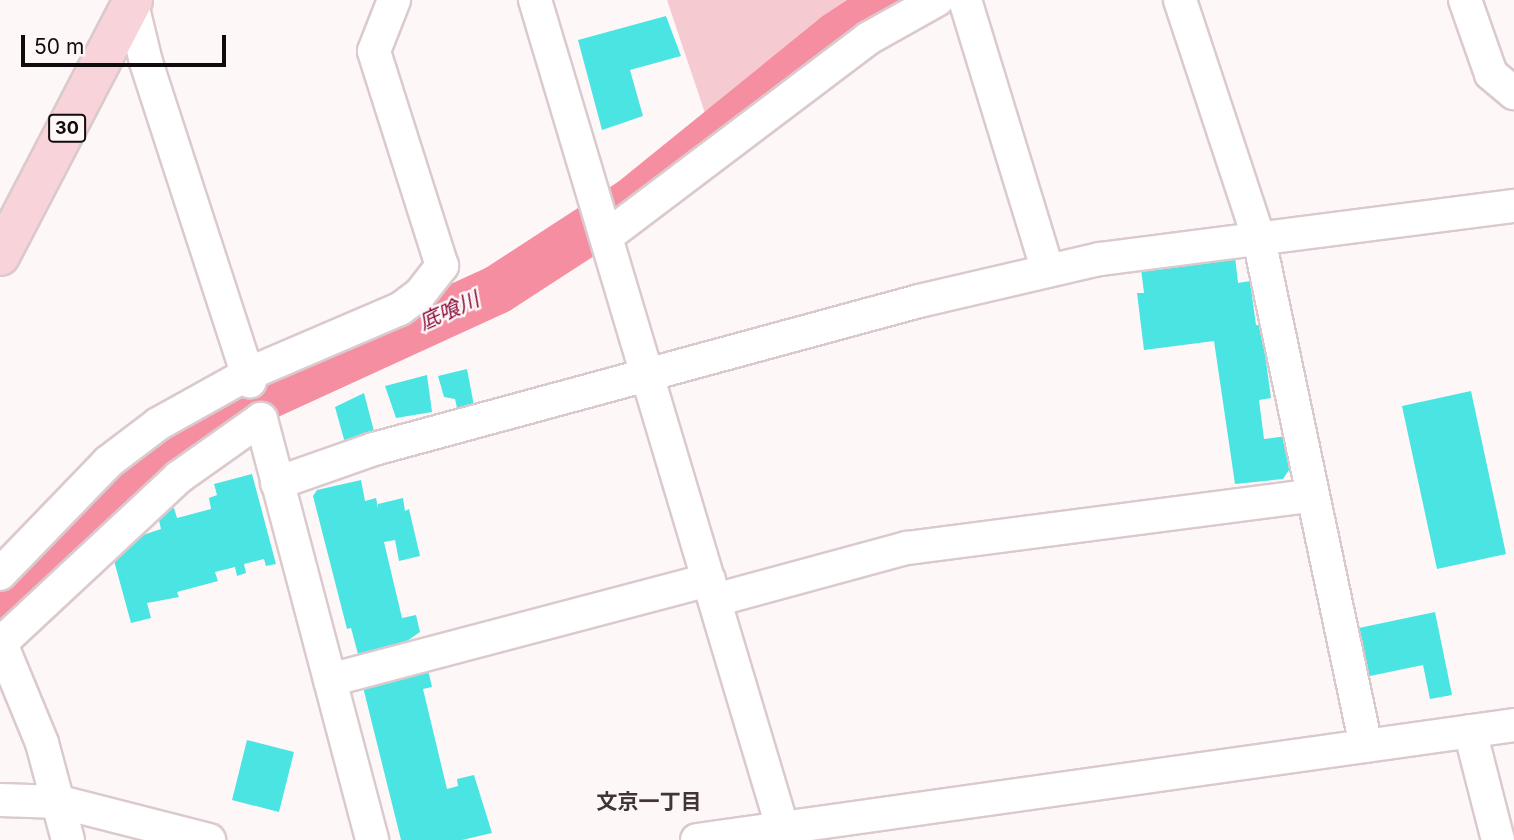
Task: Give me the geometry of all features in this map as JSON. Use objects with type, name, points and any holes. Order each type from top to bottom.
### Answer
[{"type":"main road","name":"30","points":[[2,246],[132,1]]},
{"type":"street","points":[[0,574],[108,462],[158,424],[249,378],[400,309],[419,294],[442,266],[374,51],[394,0]]},
{"type":"street","points":[[607,236],[869,38],[937,0]]},
{"type":"street","points":[[965,0],[1048,271]]},
{"type":"street","points":[[1180,0],[1259,239],[1366,746]]},
{"type":"street","points":[[1465,0],[1491,74],[1514,93]]},
{"type":"street","points":[[132,1],[146,62],[249,378]]},
{"type":"street","points":[[537,1],[784,834]]},
{"type":"street","points":[[277,483],[374,449],[649,378],[919,301],[1100,259],[1514,206]]},
{"type":"street","points":[[68,840],[60,802],[0,642],[179,477],[261,419],[372,840]]},
{"type":"street","points":[[330,680],[712,590],[907,548],[1313,495]]},
{"type":"street","points":[[697,840],[784,834],[1514,725]]},
{"type":"street","points":[[1471,731],[1498,840]]},
{"type":"street","points":[[0,800],[60,802],[209,840]]},
{"type":"shaded area","points":[[667,0],[893,0],[709,125]]},
{"type":"building","points":[[666,16],[681,56],[630,70],[643,116],[602,130],[578,40]]},
{"type":"building","points":[[1235,256],[1238,283],[1250,281],[1256,325],[1261,325],[1271,398],[1259,400],[1264,439],[1287,436],[1291,467],[1283,479],[1235,484],[1214,341],[1144,350],[1137,293],[1144,293],[1141,269]]},
{"type":"building","points":[[467,369],[475,411],[459,416],[455,399],[444,397],[438,376]]},
{"type":"building","points":[[427,375],[432,412],[396,418],[385,386]]},
{"type":"building","points":[[1471,391],[1506,554],[1437,569],[1402,406]]},
{"type":"building","points":[[364,393],[375,435],[345,443],[335,407]]},
{"type":"building","points":[[252,474],[276,564],[266,566],[264,559],[244,564],[246,573],[237,576],[235,567],[215,572],[218,581],[177,592],[179,597],[147,603],[151,618],[131,623],[110,546],[161,529],[157,512],[174,508],[177,518],[211,509],[209,498],[217,495],[214,484]]},
{"type":"building","points":[[361,480],[365,501],[376,498],[378,508],[378,504],[403,498],[405,511],[409,509],[420,556],[399,561],[395,540],[384,542],[402,618],[416,615],[420,632],[407,641],[358,654],[351,628],[347,629],[313,496],[317,490]]},
{"type":"building","points":[[1435,612],[1452,695],[1430,699],[1423,665],[1365,677],[1354,629]]},
{"type":"building","points":[[428,670],[432,687],[423,689],[447,789],[458,786],[457,779],[474,775],[492,833],[462,840],[401,840],[363,687]]},
{"type":"building","points":[[247,740],[294,752],[279,812],[232,800]]},
{"type":"waterway","name":"底喰川","points":[[0,602],[83,517],[159,454],[237,408],[497,289],[631,202],[836,36],[890,0]]},
{"type":"district","name":"文京一丁目","points":[[649,802]]}]
